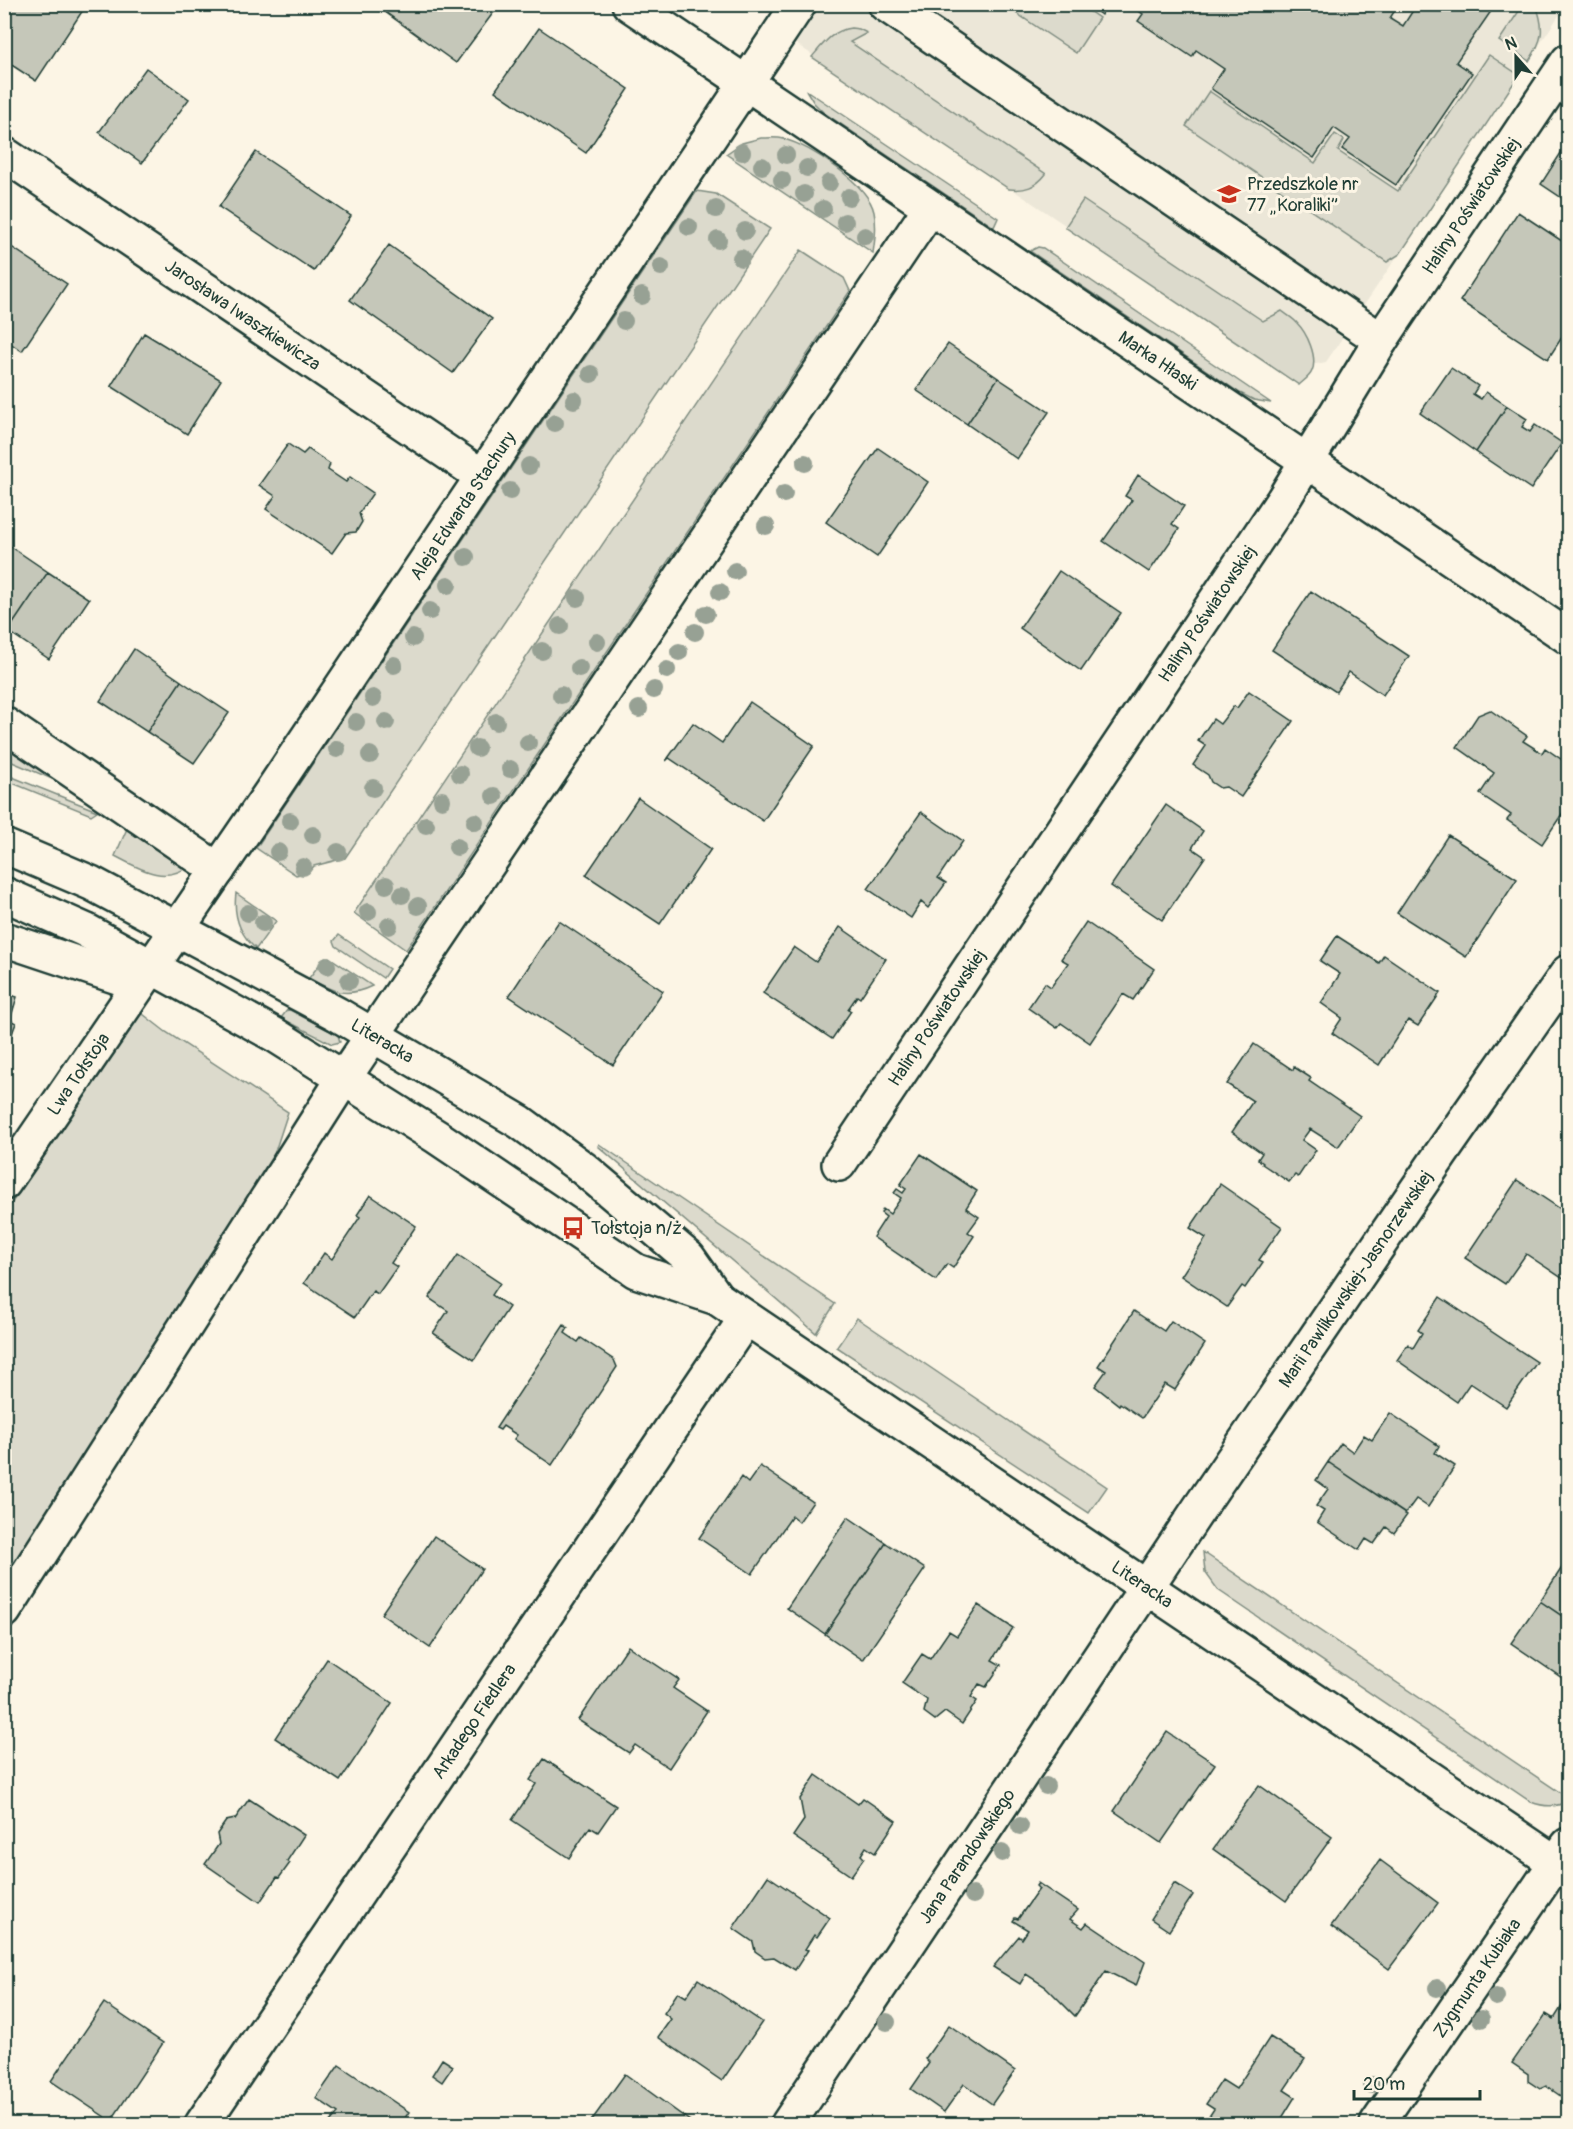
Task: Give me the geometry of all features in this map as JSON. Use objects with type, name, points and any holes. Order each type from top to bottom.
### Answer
[{"type":"street","name":"Marka Hłaski","points":[[629,4],[1569,637]]},
{"type":"street","name":"Aleja Edwarda Stachury","points":[[178,930],[799,4]]},
{"type":"street","points":[[885,4],[1381,340]]},
{"type":"street","name":"Haliny Poświatowskiej","points":[[839,1164],[1307,462],[1381,340],[1569,61]]},
{"type":"street","name":"Jarosława Iwaszkiewicza","points":[[4,154],[482,476]]},
{"type":"street","points":[[4,1611],[344,1078],[930,208]]},
{"type":"street","points":[[4,724],[218,870]]},
{"type":"street","name":"Literacka","points":[[4,846],[91,883],[373,1035],[519,1122],[584,1169],[688,1257],[717,1298]]},
{"type":"street","name":"Literacka","points":[[4,894],[75,924],[145,975],[275,1035],[437,1137],[636,1271],[717,1298],[1146,1586],[1564,1859]]},
{"type":"street","name":"Lwa Tołstoja","points":[[4,1183],[178,930]]},
{"type":"street","points":[[4,939],[145,975]]},
{"type":"street","name":"Marii Pawlikowskiej-Jasnorzewskiej","points":[[1146,1586],[1441,1154],[1569,972]]},
{"type":"street","name":"Arkadego Fiedlera","points":[[202,2124],[746,1318]]},
{"type":"street","name":"Jana Parandowskiego","points":[[788,2124],[1146,1586]]},
{"type":"street","name":"Zygmunta Kubiaka","points":[[1377,2124],[1564,1859]]},
{"type":"shaded area","name":"Przedszkole nr 77 „Koraliki”","points":[[786,4],[1566,5],[1326,362],[1282,371],[771,27]]},
{"type":"shaded area","points":[[1004,5],[1080,5],[1099,18],[1076,53]]},
{"type":"shaded area","points":[[1523,5],[1536,5],[1541,21],[1540,40],[1529,61],[1499,41]]},
{"type":"shaded area","points":[[851,28],[867,33],[850,42],[1046,174],[1030,187],[1009,189],[812,57],[834,35]]},
{"type":"shaded area","points":[[1489,55],[1519,75],[1400,254],[1387,262],[1186,126],[1209,91],[1315,163],[1335,134],[1344,140],[1338,151],[1398,191]]},
{"type":"shaded area","points":[[806,90],[998,218],[994,227],[823,112]]},
{"type":"shaded area","points":[[761,138],[784,139],[809,149],[850,178],[870,201],[874,212],[876,227],[873,253],[726,154],[742,143]]},
{"type":"shaded area","points":[[697,191],[716,194],[770,229],[345,858],[314,866],[309,872],[296,875],[256,848]]},
{"type":"shaded area","points":[[1083,200],[1263,321],[1282,311],[1292,318],[1301,327],[1313,352],[1314,359],[1310,375],[1299,385],[1065,227]]},
{"type":"shaded area","points":[[1038,247],[1043,248],[1271,403],[1254,400],[1240,393],[1030,251]]},
{"type":"shaded area","points":[[801,250],[844,278],[850,291],[406,950],[354,913]]},
{"type":"shaded area","points":[[5,738],[83,792],[5,759]]},
{"type":"shaded area","points":[[4,774],[97,811],[91,815],[5,780]]},
{"type":"shaded area","points":[[129,824],[190,865],[171,874],[152,873],[115,856]]},
{"type":"shaded area","points":[[236,893],[276,921],[256,949],[245,937],[238,924],[235,909]]},
{"type":"shaded area","points":[[339,935],[389,969],[383,978],[336,946],[334,941]]},
{"type":"shaded area","points":[[325,957],[329,957],[372,986],[346,993],[332,990],[309,978]]},
{"type":"shaded area","points":[[288,1009],[338,1035],[340,1042],[332,1044],[281,1018]]},
{"type":"shaded area","points":[[139,1011],[166,1032],[288,1112],[270,1167],[191,1296],[5,1579],[5,1213],[31,1174],[31,1156],[43,1155]]},
{"type":"shaded area","points":[[599,1144],[835,1304],[816,1333],[598,1146]]},
{"type":"shaded area","points":[[857,1318],[1107,1487],[1089,1513],[837,1347]]},
{"type":"shaded area","points":[[1203,1552],[1568,1798],[1568,1801],[1550,1806],[1531,1802],[1218,1590],[1205,1572]]},
{"type":"building","points":[[4,4],[87,4],[36,81],[4,60]]},
{"type":"building","points":[[374,4],[498,4],[499,5],[456,63]]},
{"type":"building","points":[[1087,4],[1108,4],[1101,15]]},
{"type":"building","points":[[1128,4],[1399,4],[1390,18],[1403,26],[1417,4],[1496,4],[1456,62],[1472,73],[1396,185],[1342,149],[1350,139],[1334,128],[1314,158],[1213,90],[1211,88],[1224,69],[1196,50],[1192,57],[1138,21],[1143,14]]},
{"type":"building","points":[[539,28],[629,89],[586,153],[495,91]]},
{"type":"building","points":[[146,68],[189,99],[142,163],[99,132]]},
{"type":"building","points":[[1568,142],[1568,202],[1541,184]]},
{"type":"building","points":[[256,152],[351,216],[314,271],[219,207]]},
{"type":"building","points":[[1518,212],[1568,245],[1568,328],[1548,359],[1460,301]]},
{"type":"building","points":[[4,242],[67,284],[22,351],[4,339]]},
{"type":"building","points":[[389,245],[492,319],[453,373],[350,300]]},
{"type":"building","points":[[144,333],[221,380],[187,434],[111,386]]},
{"type":"building","points":[[948,344],[998,378],[967,424],[916,390]]},
{"type":"building","points":[[1451,368],[1478,386],[1473,394],[1481,399],[1486,392],[1507,406],[1476,452],[1420,413]]},
{"type":"building","points":[[998,378],[1049,412],[1017,459],[967,424]]},
{"type":"building","points":[[1507,406],[1527,419],[1522,427],[1530,432],[1535,425],[1562,443],[1531,489],[1476,452]]},
{"type":"building","points":[[288,444],[303,454],[308,449],[330,464],[328,470],[346,482],[350,477],[373,493],[359,513],[362,522],[356,532],[346,533],[332,553],[266,509],[275,496],[259,485]]},
{"type":"building","points":[[878,448],[928,482],[877,557],[826,522]]},
{"type":"building","points":[[1138,475],[1184,506],[1172,524],[1179,529],[1149,572],[1103,541],[1132,500],[1125,496]]},
{"type":"building","points":[[7,544],[48,572],[8,631],[4,629],[4,548]]},
{"type":"building","points":[[1059,571],[1121,613],[1081,671],[1020,628]]},
{"type":"building","points":[[48,572],[89,599],[49,659],[8,631]]},
{"type":"building","points":[[1311,591],[1409,656],[1383,695],[1349,672],[1336,692],[1272,650]]},
{"type":"building","points":[[134,649],[181,681],[147,732],[100,701]]},
{"type":"building","points":[[181,681],[229,713],[194,763],[147,732]]},
{"type":"building","points":[[1249,691],[1293,721],[1241,797],[1226,787],[1220,788],[1211,782],[1208,775],[1193,765],[1206,746],[1198,741],[1213,719],[1220,724],[1234,706],[1237,708]]},
{"type":"building","points":[[750,702],[814,746],[763,821],[669,758],[666,761],[693,723],[722,743]]},
{"type":"building","points":[[1490,710],[1527,736],[1523,741],[1542,753],[1545,748],[1568,764],[1568,805],[1542,844],[1507,820],[1511,815],[1480,794],[1494,773],[1457,747],[1478,715]]},
{"type":"building","points":[[638,798],[711,849],[660,924],[586,875]]},
{"type":"building","points":[[1166,805],[1203,831],[1192,848],[1205,857],[1162,920],[1111,886]]},
{"type":"building","points":[[921,812],[963,841],[938,878],[946,883],[928,908],[921,902],[911,918],[868,889]]},
{"type":"building","points":[[1448,835],[1517,879],[1466,957],[1397,913]]},
{"type":"building","points":[[559,921],[663,991],[613,1065],[509,996]]},
{"type":"building","points":[[1086,922],[1154,969],[1133,1000],[1123,994],[1090,1043],[1061,1023],[1057,1028],[1028,1008],[1045,983],[1051,987],[1068,963],[1061,959]]},
{"type":"building","points":[[840,927],[886,959],[860,998],[857,996],[848,1009],[851,1011],[832,1039],[763,993],[794,947],[816,962]]},
{"type":"building","points":[[1337,936],[1379,963],[1384,955],[1440,993],[1418,1026],[1408,1020],[1379,1065],[1332,1033],[1342,1018],[1321,1003],[1340,974],[1320,961]]},
{"type":"building","points":[[4,993],[17,997],[10,1020],[16,1023],[7,1047],[4,1046]]},
{"type":"building","points":[[1254,1044],[1293,1070],[1294,1067],[1311,1078],[1309,1081],[1360,1116],[1338,1147],[1310,1129],[1302,1140],[1316,1150],[1298,1177],[1295,1175],[1289,1182],[1262,1164],[1258,1159],[1262,1153],[1232,1132],[1253,1101],[1227,1084]]},
{"type":"building","points":[[921,1154],[977,1191],[966,1208],[979,1217],[968,1232],[974,1236],[953,1268],[947,1264],[936,1280],[873,1237],[886,1217],[881,1213],[883,1209],[890,1214],[901,1198],[894,1193],[897,1189],[903,1193],[906,1189],[900,1185]]},
{"type":"building","points":[[1517,1180],[1568,1214],[1566,1223],[1568,1224],[1568,1282],[1526,1254],[1505,1284],[1465,1258]]},
{"type":"building","points":[[1220,1184],[1282,1227],[1259,1260],[1263,1262],[1245,1288],[1242,1286],[1227,1307],[1181,1276],[1206,1238],[1190,1228]]},
{"type":"building","points":[[370,1195],[416,1226],[391,1263],[397,1267],[378,1294],[373,1291],[355,1317],[304,1283],[324,1253],[332,1259],[360,1217],[357,1215]]},
{"type":"building","points":[[458,1255],[500,1283],[492,1295],[509,1307],[474,1360],[433,1333],[448,1311],[429,1298]]},
{"type":"building","points":[[1440,1297],[1537,1362],[1506,1407],[1470,1383],[1457,1402],[1397,1360],[1408,1344],[1413,1348],[1422,1333],[1418,1330]]},
{"type":"building","points":[[1134,1311],[1164,1331],[1171,1321],[1205,1344],[1175,1390],[1165,1384],[1142,1418],[1120,1403],[1119,1405],[1095,1386],[1106,1371],[1098,1366]]},
{"type":"building","points":[[564,1325],[568,1328],[565,1333],[578,1342],[581,1338],[614,1360],[617,1367],[552,1465],[514,1439],[517,1435],[503,1426],[500,1430],[496,1428]]},
{"type":"building","points":[[1568,1328],[1568,1347],[1559,1340]]},
{"type":"building","points":[[1390,1413],[1439,1446],[1435,1453],[1455,1466],[1428,1507],[1416,1499],[1405,1514],[1328,1462],[1341,1443],[1353,1452],[1364,1435],[1372,1440]]},
{"type":"building","points":[[1328,1462],[1407,1515],[1394,1533],[1386,1527],[1374,1544],[1366,1539],[1359,1550],[1317,1522],[1324,1511],[1316,1506],[1328,1489],[1316,1480]]},
{"type":"building","points":[[760,1466],[813,1502],[799,1522],[792,1516],[752,1574],[699,1538],[741,1477],[748,1483]]},
{"type":"building","points":[[848,1517],[886,1543],[825,1634],[787,1608]]},
{"type":"building","points":[[434,1536],[482,1569],[430,1648],[381,1614]]},
{"type":"building","points":[[886,1543],[925,1569],[863,1660],[825,1634]]},
{"type":"building","points":[[1565,1563],[1568,1566],[1568,1620],[1540,1601]]},
{"type":"building","points":[[1540,1601],[1568,1620],[1568,1682],[1511,1643]]},
{"type":"building","points":[[978,1605],[1013,1628],[992,1660],[1001,1665],[986,1687],[979,1684],[971,1697],[977,1701],[962,1724],[945,1712],[935,1720],[924,1712],[927,1700],[902,1683],[922,1654],[930,1659],[949,1631],[957,1636]]},
{"type":"building","points":[[628,1646],[679,1680],[673,1688],[707,1711],[669,1768],[635,1745],[629,1753],[578,1720]]},
{"type":"building","points":[[327,1659],[392,1703],[340,1781],[275,1738]]},
{"type":"building","points":[[1167,1732],[1215,1764],[1161,1843],[1114,1811]]},
{"type":"building","points":[[544,1759],[616,1806],[598,1832],[590,1827],[569,1858],[512,1820],[536,1784],[530,1780]]},
{"type":"building","points":[[816,1775],[858,1804],[863,1798],[896,1821],[875,1853],[866,1847],[861,1855],[864,1858],[851,1876],[793,1836],[804,1820],[800,1799]]},
{"type":"building","points":[[1259,1785],[1332,1837],[1286,1901],[1213,1849]]},
{"type":"building","points":[[249,1799],[304,1835],[287,1861],[290,1863],[260,1902],[205,1864],[219,1844],[217,1834],[226,1821],[235,1819]]},
{"type":"building","points":[[1380,1860],[1438,1903],[1389,1969],[1331,1926]]},
{"type":"building","points":[[768,1876],[830,1918],[817,1937],[814,1935],[805,1949],[808,1950],[795,1970],[774,1957],[765,1958],[755,1951],[753,1942],[733,1928]]},
{"type":"building","points":[[1038,1883],[1078,1910],[1070,1919],[1083,1928],[1087,1923],[1145,1962],[1136,1986],[1106,1971],[1075,2016],[1046,1987],[1026,1974],[1020,1984],[993,1967],[1019,1936],[1022,1939],[1028,1930],[1013,1921],[1015,1918],[1018,1919],[1039,1889],[1036,1886]]},
{"type":"building","points":[[1174,1883],[1193,1895],[1169,1931],[1151,1919]]},
{"type":"building","points":[[698,1979],[762,2022],[722,2081],[658,2037],[671,2019],[664,2013],[678,1992],[686,1997]]},
{"type":"building","points":[[1566,2000],[1568,2002],[1568,2087],[1562,2097],[1546,2086],[1540,2089],[1528,2081],[1528,2074],[1512,2063],[1546,2014],[1554,2019]]},
{"type":"building","points":[[104,2003],[163,2043],[111,2121],[51,2081]]},
{"type":"building","points":[[949,2025],[1015,2071],[992,2104],[964,2084],[944,2112],[911,2089],[929,2063],[925,2059]]},
{"type":"building","points":[[1270,2037],[1305,2059],[1284,2090],[1295,2097],[1282,2118],[1286,2120],[1283,2124],[1204,2124],[1214,2109],[1206,2104],[1222,2080],[1236,2089]]},
{"type":"building","points":[[442,2059],[453,2066],[442,2082],[432,2075]]},
{"type":"building","points":[[339,2065],[409,2112],[401,2124],[328,2124],[338,2113],[316,2098]]},
{"type":"building","points":[[625,2074],[694,2124],[589,2124]]},
{"type":"place","name":"Przedszkole nr 77 „Koraliki”","points":[[1229,194]]},
{"type":"place","name":"Tołstoja n/ż","points":[[573,1228]]}]
